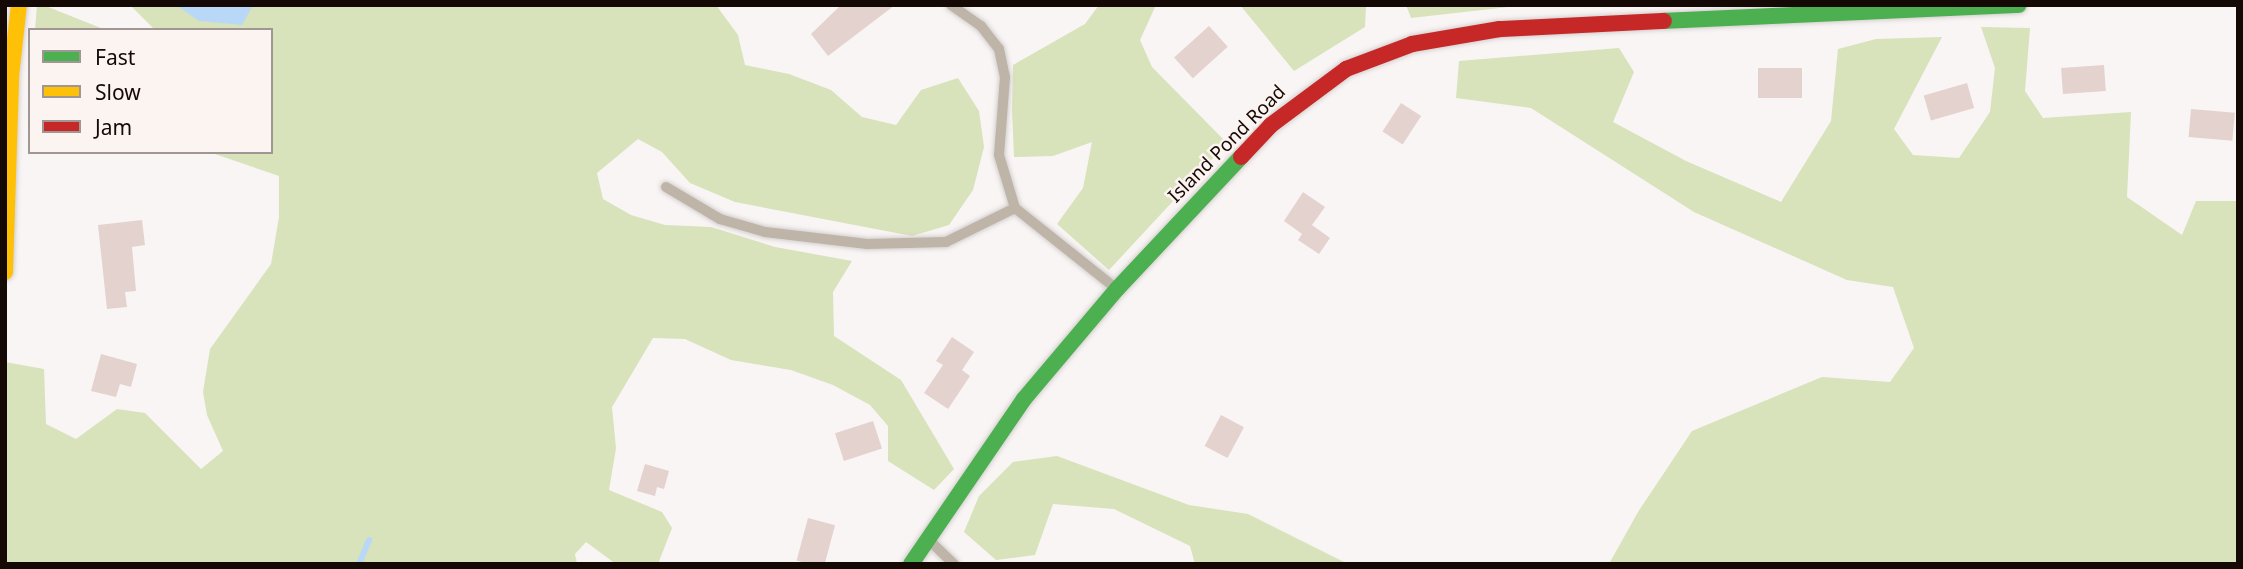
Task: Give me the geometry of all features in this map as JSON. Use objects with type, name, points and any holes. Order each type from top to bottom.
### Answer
[{"type":"street","points":[[5,272],[11,76],[19,5]]},
{"type":"street","name":"Island Pond Road","points":[[911,564],[1024,399],[1117,289],[1232,163],[1291,106],[1346,69],[1397,47],[1500,29],[2019,5]]},
{"type":"lane","points":[[951,5],[981,26],[999,49],[1004,77],[999,155],[1015,208],[1117,289]]},
{"type":"lane","points":[[666,187],[720,219],[765,232],[867,244],[946,242],[1015,208]]},
{"type":"lane","points":[[927,539],[954,564]]},
{"type":"green space","points":[[37,5],[43,5],[101,28],[35,28]]},
{"type":"green space","points":[[130,5],[716,5],[738,35],[745,65],[789,74],[831,90],[862,117],[896,125],[921,90],[958,78],[979,111],[984,147],[973,190],[949,225],[912,236],[735,202],[690,183],[662,152],[638,139],[597,173],[603,199],[631,215],[665,225],[711,227],[775,247],[852,261],[833,292],[834,336],[901,380],[954,469],[934,490],[888,461],[888,426],[870,405],[833,385],[791,370],[731,360],[685,339],[653,338],[612,407],[616,448],[609,490],[662,512],[672,528],[658,564],[616,564],[586,542],[575,554],[577,564],[5,564],[5,362],[44,369],[46,424],[76,439],[117,409],[145,413],[201,469],[223,451],[207,415],[203,392],[210,349],[271,264],[279,217],[279,176],[215,154],[273,154],[273,28],[153,28]]},
{"type":"green space","points":[[1099,5],[1156,5],[1140,40],[1152,67],[1227,143],[1109,270],[1057,224],[1083,188],[1092,142],[1053,156],[1014,157],[1012,110],[1013,65],[1085,24]]},
{"type":"green space","points":[[1240,5],[1366,5],[1365,27],[1294,71]]},
{"type":"green space","points":[[1406,5],[1526,5],[1411,18]]},
{"type":"green space","points":[[1981,27],[2030,28],[2025,91],[2043,118],[2131,112],[2127,197],[2182,235],[2196,201],[2238,201],[2238,564],[1609,564],[1638,512],[1692,431],[1822,377],[1890,382],[1914,348],[1893,287],[1847,280],[1694,212],[1531,108],[1456,98],[1459,61],[1619,48],[1634,72],[1613,122],[1686,161],[1781,202],[1831,121],[1838,49],[1876,39],[1942,37],[1894,129],[1913,155],[1959,158],[1990,112],[1995,68]]},
{"type":"green space","points":[[1057,456],[1189,505],[1248,514],[1348,564],[1195,564],[1190,546],[1114,509],[1053,504],[1035,555],[996,560],[964,532],[979,496],[1013,462]]},
{"type":"water","points":[[176,5],[253,5],[242,25],[199,21]]},
{"type":"building","points":[[841,5],[895,5],[828,56],[811,34]]},
{"type":"building","points":[[1209,26],[1228,47],[1193,78],[1174,57]]},
{"type":"building","points":[[2104,65],[2106,91],[2063,94],[2061,68]]},
{"type":"building","points":[[1758,68],[1802,68],[1802,98],[1758,98]]},
{"type":"building","points":[[1967,83],[1974,108],[1931,120],[1924,95]]},
{"type":"building","points":[[1401,103],[1421,116],[1403,145],[1382,132]]},
{"type":"building","points":[[2191,109],[2235,113],[2232,141],[2189,137]]},
{"type":"building","points":[[1303,192],[1325,207],[1312,225],[1330,238],[1319,254],[1298,240],[1302,234],[1284,221]]},
{"type":"building","points":[[142,220],[145,245],[132,247],[136,291],[125,292],[127,307],[107,309],[98,225]]},
{"type":"building","points":[[952,337],[974,352],[962,370],[970,376],[948,409],[924,393],[943,365],[936,361]]},
{"type":"building","points":[[101,354],[137,364],[131,387],[120,384],[116,397],[91,391]]},
{"type":"building","points":[[1221,415],[1244,427],[1228,458],[1205,446]]},
{"type":"building","points":[[873,421],[882,449],[844,461],[835,433]]},
{"type":"building","points":[[645,464],[669,471],[664,489],[657,487],[655,496],[637,491]]},
{"type":"building","points":[[808,518],[835,525],[825,564],[797,561]]},
{"type":"waterway","points":[[359,564],[369,540]]},
{"type":"traffic: fast","points":[[1664,21],[2019,5]]},
{"type":"traffic: fast","points":[[911,564],[1024,399],[1117,289],[1241,157]]},
{"type":"traffic: slow","points":[[5,272],[11,76],[19,5]]},
{"type":"traffic: jam","points":[[1241,157],[1271,125],[1346,69],[1412,44],[1500,29],[1664,21]]}]
